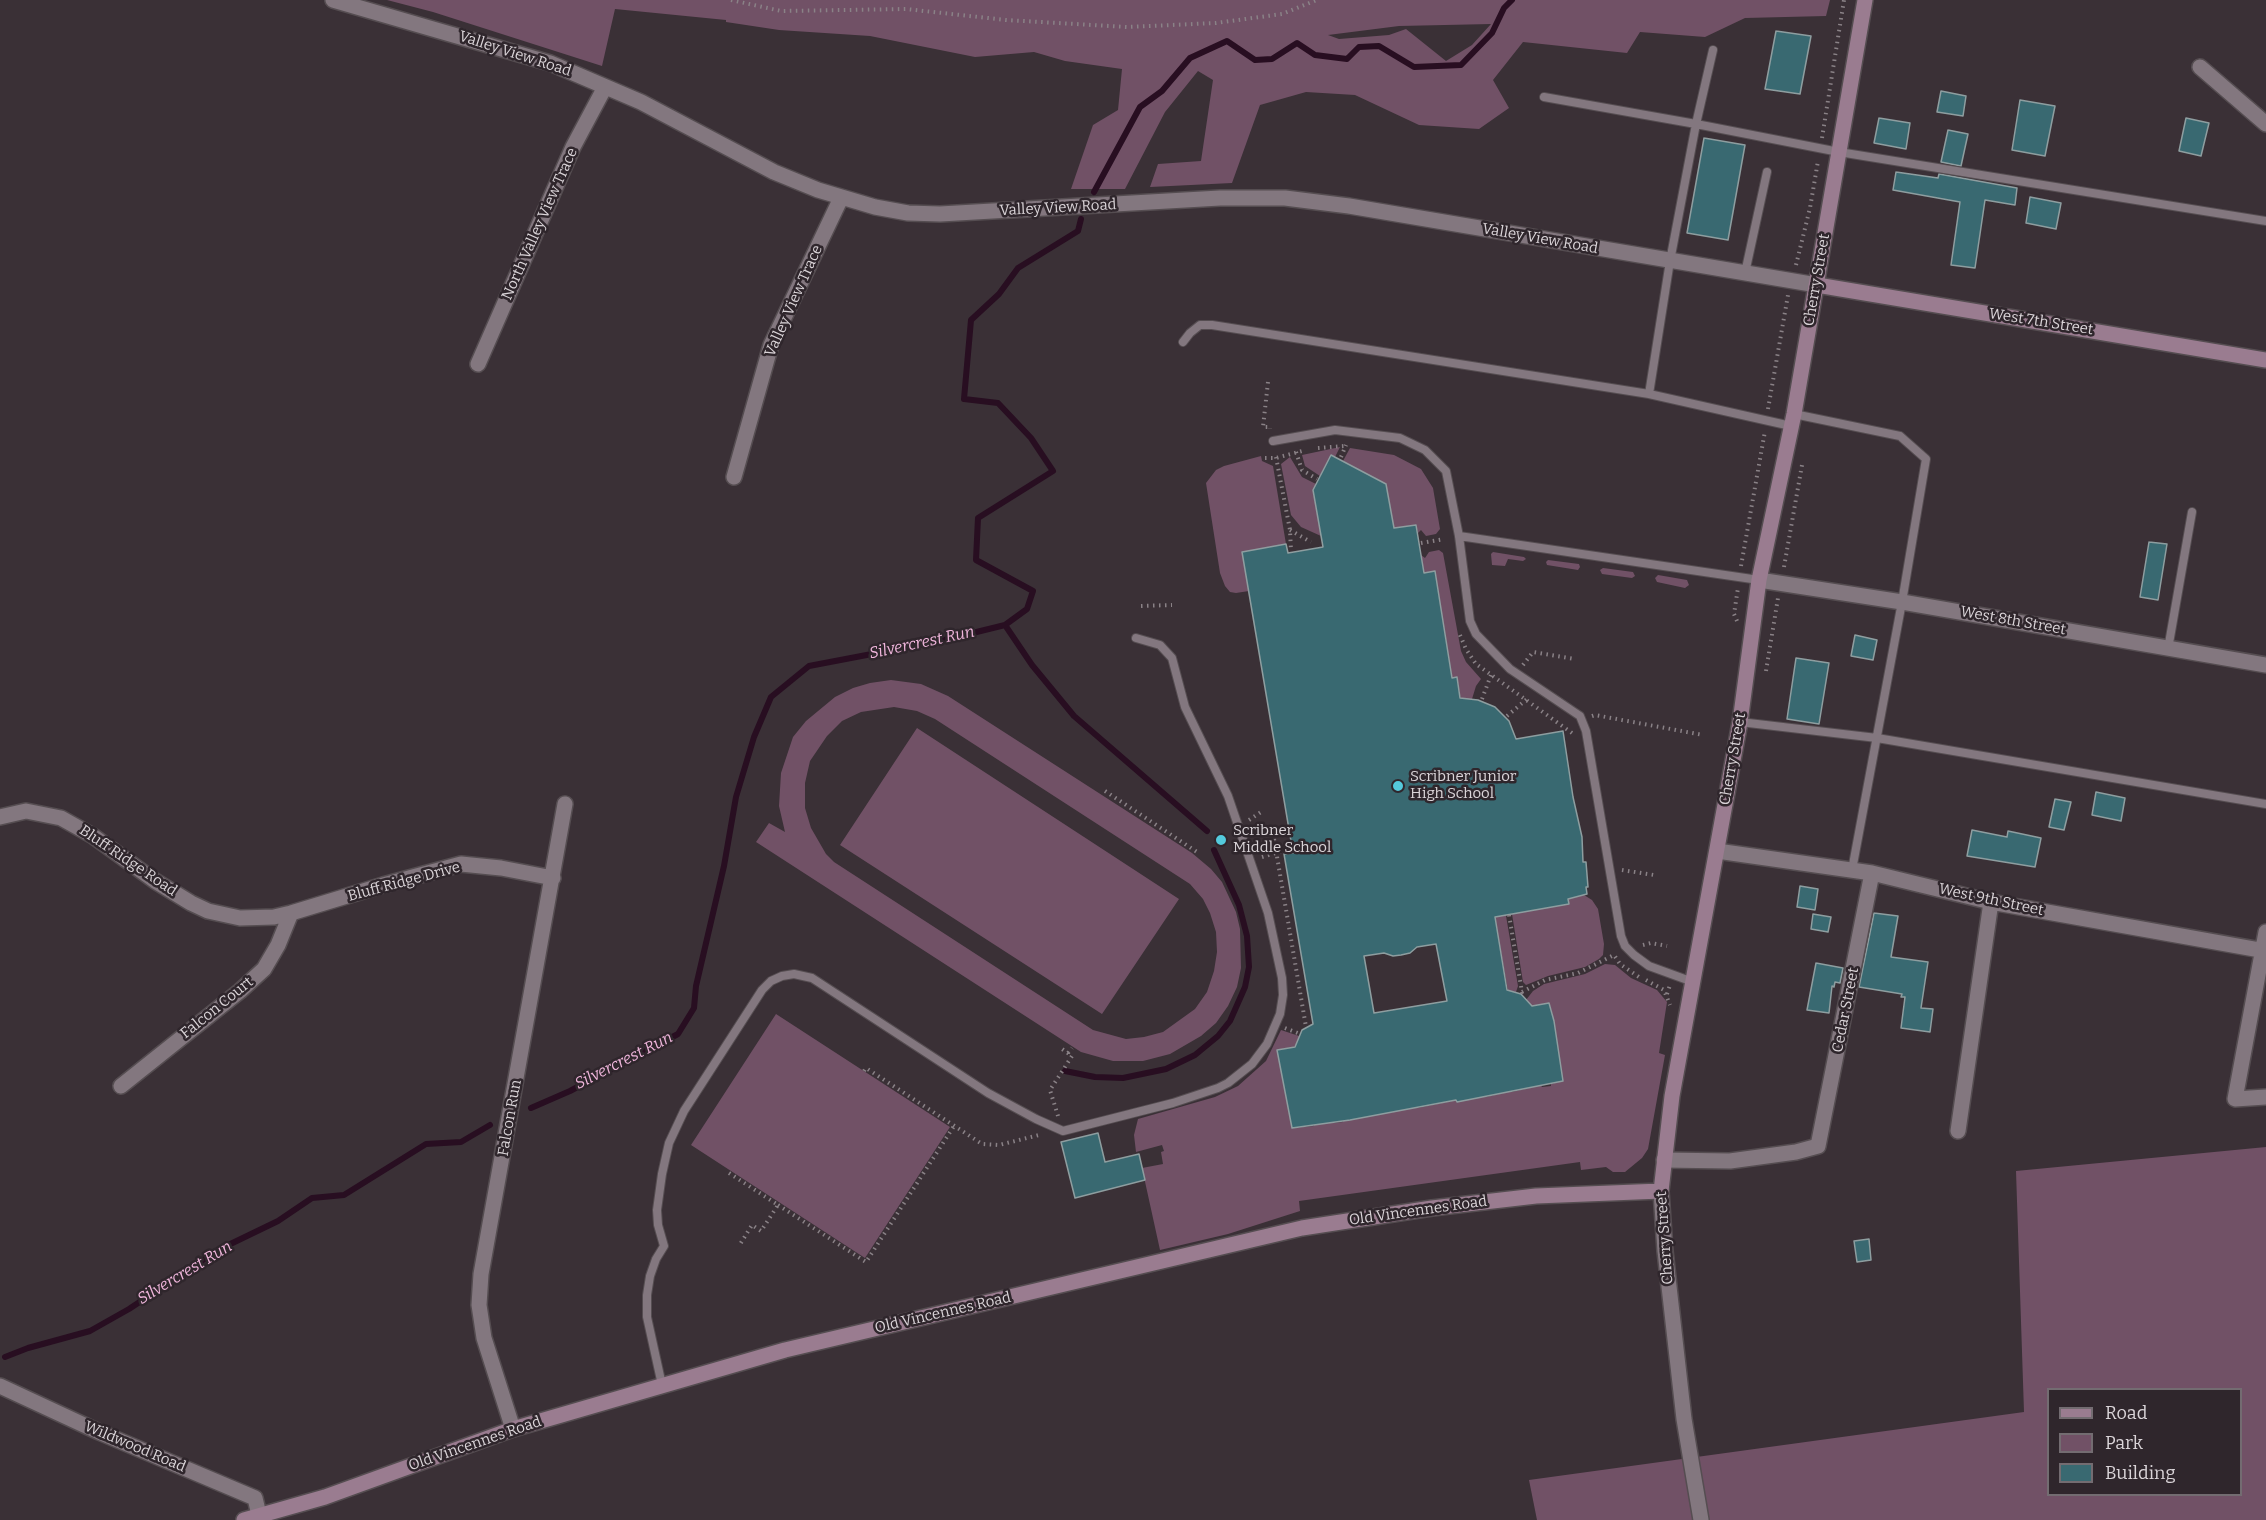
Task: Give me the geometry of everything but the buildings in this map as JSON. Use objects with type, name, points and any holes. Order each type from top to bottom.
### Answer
[{"type":"street","name":"Valley View Road","points":[[333,0],[550,63],[583,75],[641,102],[774,172],[841,198],[875,207],[908,213],[940,214],[1220,198],[1285,198],[1349,206],[1817,285]]},
{"type":"street","name":"Cherry Street","points":[[1701,1520],[1684,1419],[1665,1251],[1661,1191],[1664,1160],[1672,1096],[1740,722],[1759,580],[1814,303],[1865,0]]},
{"type":"street","points":[[2200,67],[2266,124]]},
{"type":"street","name":"North Valley View Trace","points":[[478,364],[573,147],[605,87]]},
{"type":"street","name":"Valley View Trace","points":[[734,477],[771,345],[841,198]]},
{"type":"street","name":"West 7th Street","points":[[1817,285],[2266,360]]},
{"type":"street","name":"West 8th Street","points":[[1759,580],[1902,602],[2266,665]]},
{"type":"street","name":"Falcon Run","points":[[513,1429],[484,1338],[478,1305],[481,1274],[565,804]]},
{"type":"street","name":"Bluff Ridge Road","points":[[0,817],[26,811],[61,818],[93,836],[155,881],[208,911],[240,918],[291,914]]},
{"type":"street","name":"West 9th Street","points":[[1717,851],[1872,873],[1991,902],[2264,950]]},
{"type":"street","name":"Bluff Ridge Drive","points":[[291,914],[383,885],[461,864],[501,868],[553,878]]},
{"type":"street","name":"Cedar Street","points":[[1664,1160],[1730,1161],[1796,1152],[1818,1146],[1872,873]]},
{"type":"street","points":[[1959,1131],[1991,902]]},
{"type":"street","name":"Falcon Court","points":[[122,1086],[264,969],[278,945],[291,914]]},
{"type":"street","points":[[2266,932],[2235,1099],[2266,1097]]},
{"type":"street","name":"Old Vincennes Road","points":[[244,1520],[325,1497],[513,1429],[796,1348],[1302,1228],[1432,1208],[1536,1196],[1661,1191]]},
{"type":"street","name":"Wildwood Road","points":[[0,1386],[99,1432],[255,1498],[259,1515]]},
{"type":"lane","points":[[1649,394],[1670,261],[1696,124],[1713,50]]},
{"type":"lane","points":[[1544,97],[1839,152],[2266,221]]},
{"type":"lane","points":[[1745,273],[1767,172]]},
{"type":"lane","points":[[1183,342],[1200,325],[1212,325],[1649,394],[1766,421],[1792,420],[1900,436],[1926,459],[1852,870]]},
{"type":"lane","points":[[1273,441],[1335,430],[1400,438],[1425,450],[1446,471],[1459,536],[1470,621],[1476,634],[1517,673],[1574,712],[1582,721],[1586,731],[1621,936],[1625,946],[1634,956],[1649,966],[1693,982]]},
{"type":"lane","points":[[2168,649],[2192,512]]},
{"type":"lane","points":[[1459,536],[1759,580]]},
{"type":"lane","points":[[662,1385],[647,1317],[650,1276],[664,1246],[658,1226],[657,1210],[666,1155],[678,1120],[762,990],[771,981],[782,976],[799,974],[819,982],[979,1087],[1061,1130],[1184,1100],[1218,1088],[1252,1064],[1267,1044],[1282,1005],[1282,978],[1268,913],[1228,796],[1185,707],[1172,658],[1160,645],[1136,638]]},
{"type":"lane","points":[[1740,722],[1877,738],[2266,804]]},
{"type":"path","points":[[731,0],[781,11],[906,9],[1006,20],[1127,27],[1216,23],[1282,14],[1317,0]]},
{"type":"path","points":[[1777,297],[1814,303]]},
{"type":"path","points":[[1738,623],[1734,614],[1739,577],[1788,298]]},
{"type":"path","points":[[1263,427],[1268,382]]},
{"type":"path","points":[[1341,457],[1346,445]]},
{"type":"path","points":[[1296,452],[1302,471],[1317,479]]},
{"type":"path","points":[[1276,458],[1290,530],[1291,551]]},
{"type":"path","points":[[1290,530],[1311,542]]},
{"type":"path","points":[[1421,543],[1444,539]]},
{"type":"path","points":[[1141,606],[1172,605]]},
{"type":"path","points":[[1507,686],[1533,652],[1575,659]]},
{"type":"path","points":[[1482,699],[1491,675]]},
{"type":"path","points":[[1507,716],[1527,701]]},
{"type":"path","points":[[1567,729],[1595,715],[1703,735]]},
{"type":"path","points":[[1105,791],[1197,852]]},
{"type":"path","points":[[1274,839],[1306,1027]]},
{"type":"path","points":[[1251,861],[1276,851],[1293,848]]},
{"type":"path","points":[[1610,868],[1654,875]]},
{"type":"path","points":[[1509,915],[1522,992],[1545,980],[1578,973],[1614,955],[1620,964],[1632,974],[1664,990],[1670,1002],[1670,1010]]},
{"type":"path","points":[[1667,994],[1674,976]]},
{"type":"path","points":[[1068,1053],[1072,1048]]},
{"type":"path","points":[[864,1071],[866,1068],[982,1144],[989,1146],[1061,1130],[1050,1090],[1072,1056],[1062,1050]]},
{"type":"path","points":[[729,1173],[866,1262],[954,1126]]},
{"type":"path","points":[[739,1246],[752,1225],[761,1231],[778,1205]]},
{"type":"green space","points":[[387,0],[1830,0],[1826,16],[1745,18],[1705,37],[1640,32],[1627,53],[1523,42],[1493,80],[1509,108],[1479,129],[1419,125],[1355,95],[1306,92],[1260,105],[1232,183],[1150,187],[1158,164],[1201,161],[1213,80],[1198,71],[1165,112],[1125,189],[1071,189],[1093,125],[1118,110],[1122,69],[1065,61],[1034,52],[975,57],[870,36],[779,30],[726,22],[726,20],[615,9],[602,66],[433,12]],"holes":[[[1491,24],[1472,45],[1446,61],[1406,29],[1389,35],[1339,39],[1328,35],[1399,26]]]},
{"type":"green space","points":[[1340,447],[1335,457],[1331,455],[1320,476],[1305,466],[1302,455]]},
{"type":"green space","points":[[1350,448],[1394,455],[1421,469],[1433,488],[1440,529],[1436,534],[1426,536],[1421,530],[1418,533],[1416,525],[1394,528],[1386,484],[1343,461]]},
{"type":"green space","points":[[1261,456],[1262,461],[1273,466],[1286,544],[1243,552],[1249,591],[1230,592],[1220,573],[1206,483],[1216,470],[1224,466]]},
{"type":"green space","points":[[1290,457],[1302,477],[1316,484],[1313,491],[1321,536],[1301,527],[1291,515],[1281,464]]},
{"type":"green space","points":[[1439,550],[1443,553],[1461,651],[1466,662],[1481,679],[1472,699],[1466,699],[1464,720],[1457,677],[1452,678],[1435,572],[1424,573],[1421,555],[1425,558],[1429,552]]},
{"type":"green space","points":[[1493,552],[1526,559],[1523,561],[1508,559],[1505,566],[1492,565],[1491,554]]},
{"type":"green space","points":[[1548,560],[1579,564],[1580,567],[1578,570],[1547,565]]},
{"type":"green space","points":[[1603,568],[1633,572],[1635,576],[1632,578],[1602,574],[1600,570]]},
{"type":"green space","points":[[1658,575],[1687,580],[1689,585],[1685,588],[1657,582],[1655,578]]},
{"type":"green space","points":[[891,680],[921,684],[948,696],[1192,853],[1211,869],[1222,882],[1236,912],[1240,929],[1241,968],[1237,987],[1216,1023],[1201,1036],[1170,1054],[1143,1061],[1113,1061],[1081,1052],[756,842],[769,823],[785,832],[779,806],[781,773],[793,737],[806,721],[835,697],[870,683]],"holes":[[[894,707],[917,711],[935,719],[1190,884],[1203,899],[1210,913],[1216,932],[1217,952],[1207,992],[1195,1009],[1163,1032],[1144,1037],[1126,1039],[1093,1030],[834,862],[826,854],[811,828],[805,808],[805,783],[810,761],[827,736],[842,721],[861,712]]]},
{"type":"green space","points":[[917,728],[1179,899],[1102,1014],[840,845]]},
{"type":"green space","points":[[1584,895],[1592,900],[1598,909],[1604,944],[1603,955],[1585,967],[1548,976],[1526,985],[1523,982],[1512,914],[1569,903],[1568,899]]},
{"type":"green space","points":[[1493,908],[1505,910],[1518,986],[1516,992],[1508,991]]},
{"type":"green space","points":[[1605,964],[1615,965],[1631,978],[1657,990],[1667,1002],[1659,1053],[1665,1055],[1648,1149],[1642,1158],[1625,1172],[1613,1172],[1606,1167],[1581,1170],[1580,1162],[1299,1201],[1300,1211],[1228,1234],[1160,1250],[1142,1168],[1163,1164],[1161,1152],[1164,1151],[1162,1145],[1136,1152],[1134,1135],[1138,1119],[1215,1097],[1238,1086],[1266,1061],[1281,1030],[1299,1036],[1298,1046],[1278,1050],[1292,1128],[1333,1121],[1334,1123],[1343,1122],[1343,1119],[1360,1118],[1456,1100],[1457,1102],[1541,1085],[1542,1087],[1551,1086],[1551,1084],[1562,1081],[1552,1012],[1549,1003],[1528,1007],[1526,1000],[1533,991],[1544,984],[1585,974]]},
{"type":"green space","points":[[776,1014],[950,1127],[865,1258],[691,1145]]},
{"type":"green space","points":[[2266,1147],[2266,1520],[1537,1520],[1529,1480],[2024,1412],[2016,1171]]},
{"type":"waterway","name":"Silvercrest Run","points":[[1094,192],[1140,107],[1162,91],[1190,58],[1227,41],[1255,60],[1272,59],[1297,43],[1315,55],[1347,59],[1359,47],[1379,46],[1414,67],[1461,65],[1492,33],[1504,8],[1512,0]]},
{"type":"waterway","name":"Silvercrest Run","points":[[531,1108],[570,1091],[678,1034],[694,1008],[696,986],[724,866],[736,797],[754,737],[771,697],[809,666],[940,641],[1005,625],[1027,609],[1033,591],[976,560],[978,518],[1053,471],[1031,438],[998,403],[964,399],[971,320],[999,294],[1018,268],[1078,231],[1081,219]]},
{"type":"waterway","points":[[1005,625],[1032,665],[1074,716],[1207,831]]},
{"type":"waterway","points":[[1065,1071],[1095,1077],[1123,1078],[1166,1069],[1195,1055],[1218,1036],[1230,1021],[1245,987],[1249,967],[1247,936],[1239,905],[1214,850]]},
{"type":"waterway","name":"Silvercrest Run","points":[[5,1357],[28,1348],[90,1331],[129,1309],[218,1250],[278,1221],[312,1198],[344,1195],[426,1144],[461,1142],[490,1125]]},
{"type":"place","name":"Scribner Junior High School","points":[[1398,786]]},
{"type":"place","name":"Scribner Middle School","points":[[1221,840]]}]
